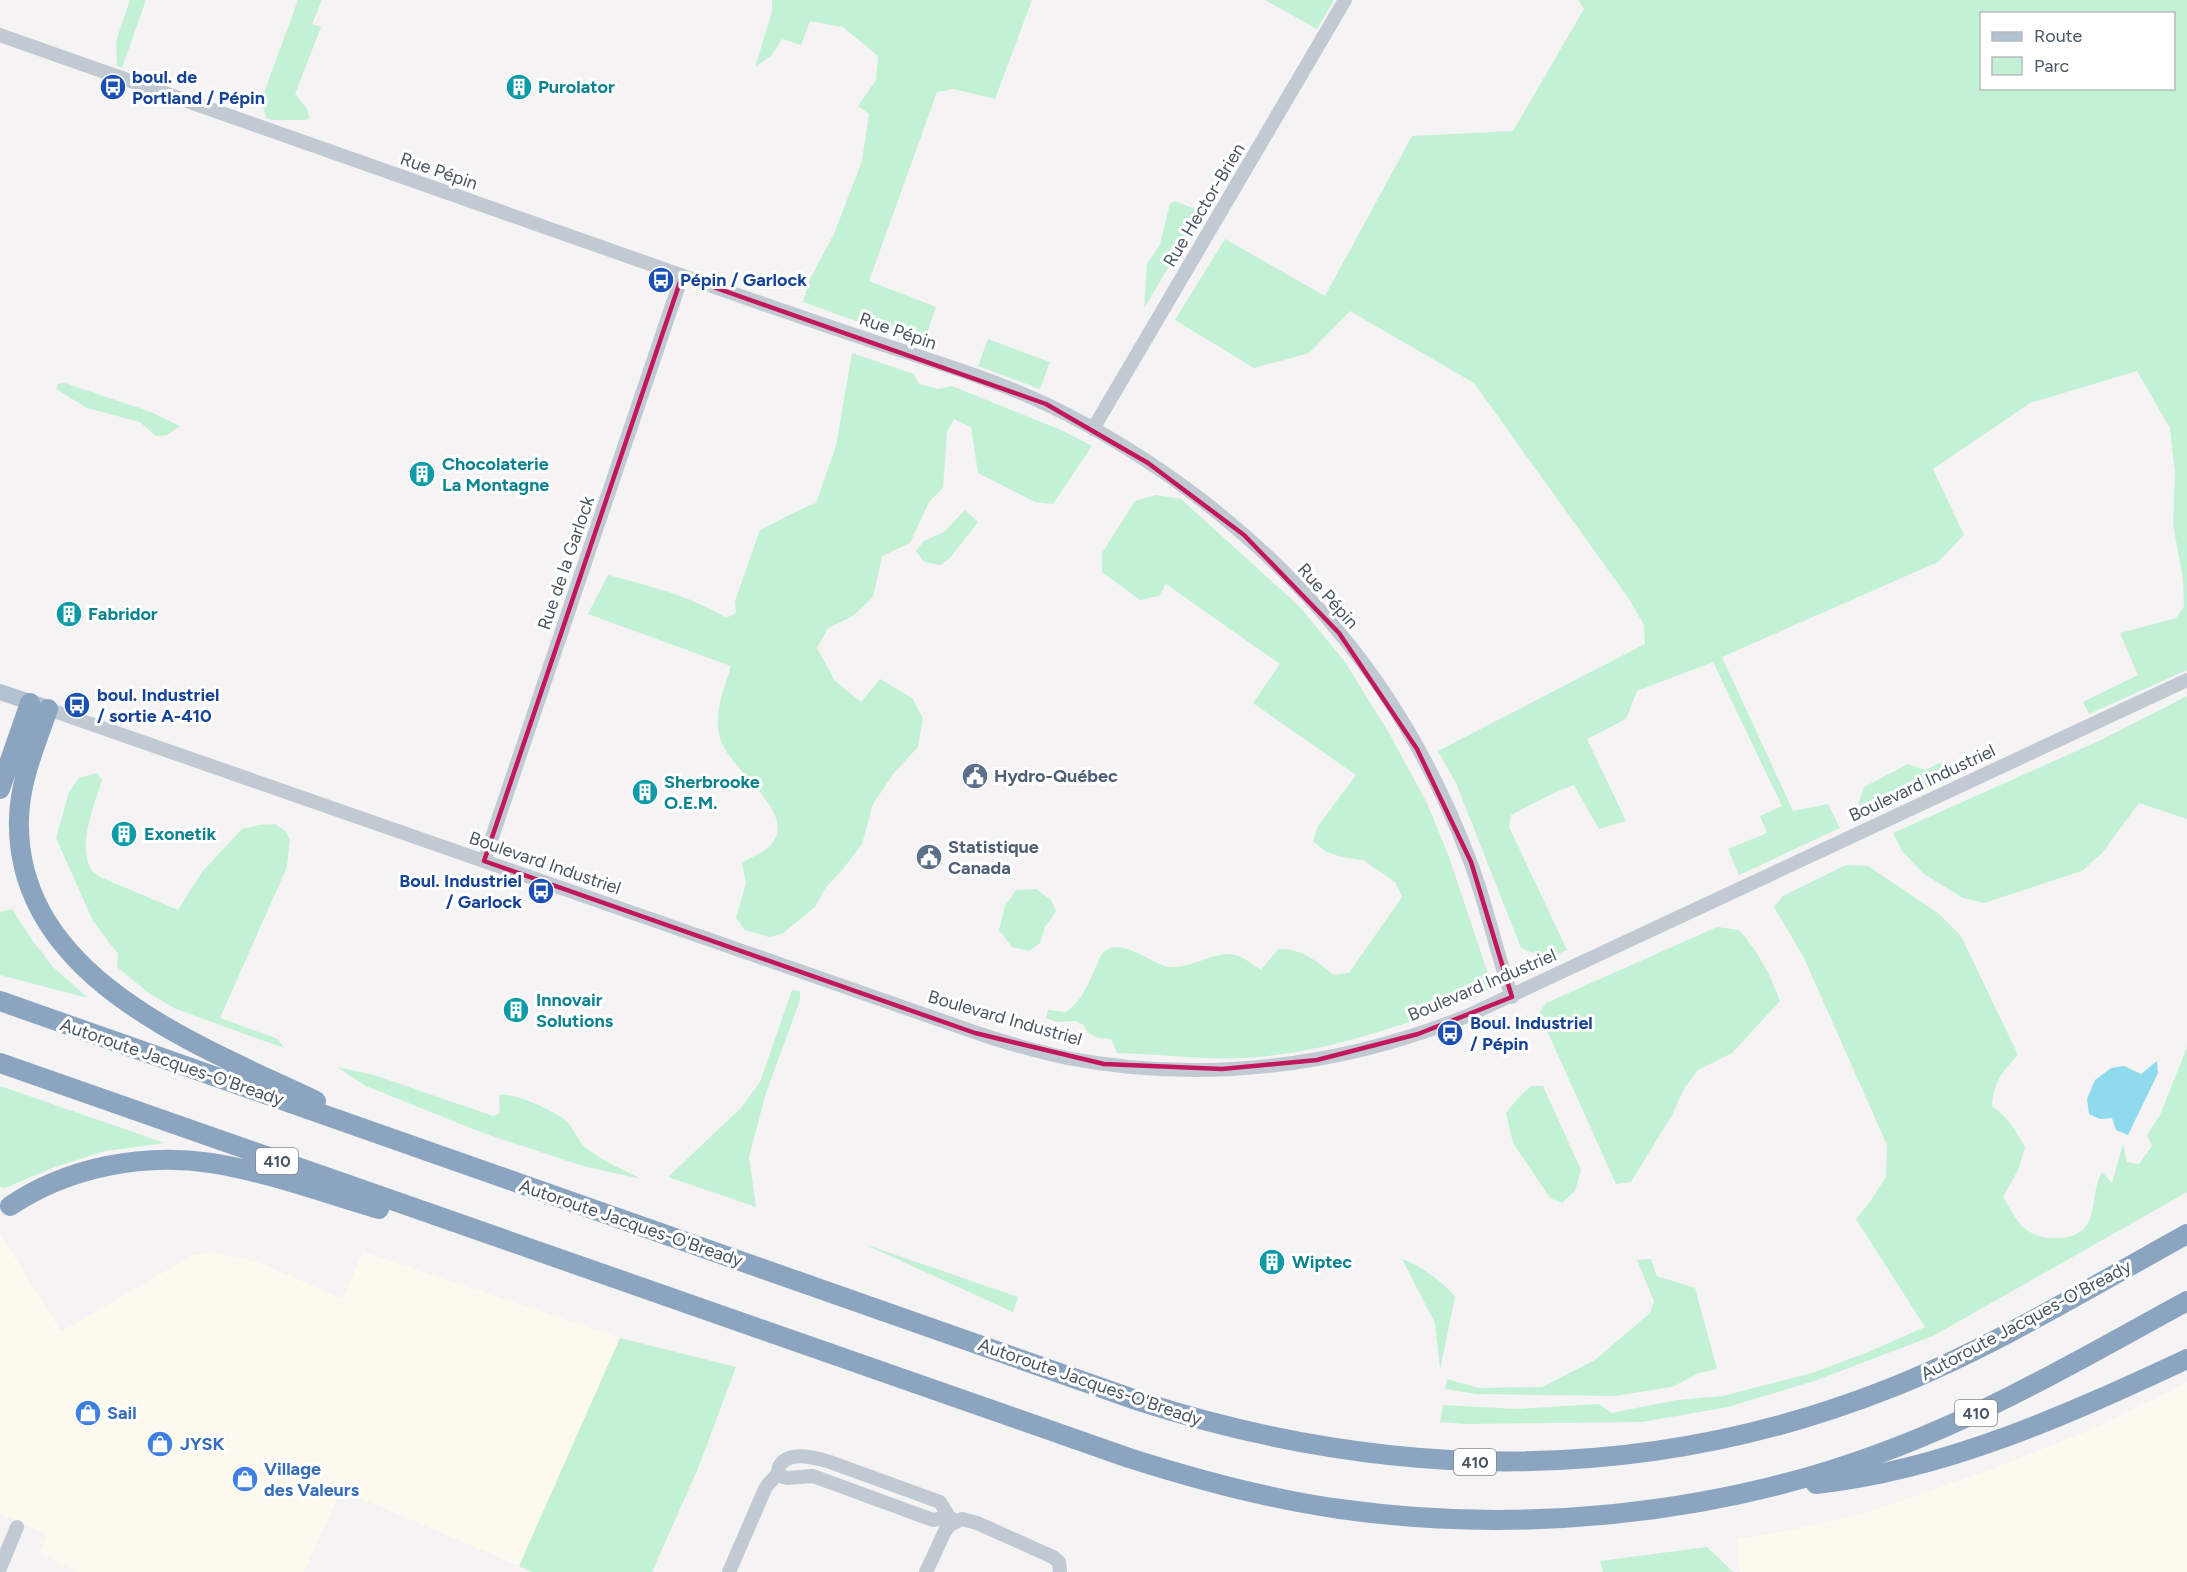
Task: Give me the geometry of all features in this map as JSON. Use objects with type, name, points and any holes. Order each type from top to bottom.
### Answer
[{"type":"highway","points":[[0,789],[39,706]]},
{"type":"highway","points":[[39,706],[22,789],[19,818],[20,840],[23,861],[34,896],[50,925],[70,951],[105,986],[150,1019],[411,1145]]},
{"type":"highway","name":"Autoroute Jacques-O'Bready","points":[[0,1001],[1020,1360],[1182,1414],[1252,1433],[1324,1448],[1381,1456],[1456,1461],[1544,1461],[1631,1454],[1740,1434],[1825,1412],[1893,1387],[1980,1348],[2187,1234]]},
{"type":"highway","name":"410","points":[[0,1063],[1123,1456],[1198,1479],[1282,1499],[1390,1515],[1455,1519],[1511,1519],[1643,1510],[1750,1491],[1858,1462],[1945,1427],[2062,1370],[2187,1301]]},
{"type":"highway","points":[[3,1209],[50,1183],[90,1170],[144,1162],[200,1162],[251,1172],[555,1258]]},
{"type":"highway","points":[[1750,1491],[1863,1478],[1927,1462],[2062,1414],[2187,1359]]},
{"type":"main road","name":"Boulevard Industriel","points":[[0,692],[39,706]]},
{"type":"street","name":"Rue Hector-Brien","points":[[1094,429],[1345,0]]},
{"type":"street","name":"Rue Pépin","points":[[0,35],[682,276],[989,381],[1046,404],[1094,429],[1172,479],[1244,535],[1325,616],[1365,666],[1417,749],[1449,810],[1480,888],[1512,997]]},
{"type":"street","name":"Rue de la Garlock","points":[[484,861],[682,276]]},
{"type":"street","name":"Boulevard Industriel","points":[[39,706],[975,1033],[1051,1054],[1104,1064],[1165,1069],[1222,1069],[1255,1068],[1354,1053],[1467,1017],[2187,680]]},
{"type":"street","points":[[729,1572],[765,1489],[770,1480],[777,1475],[780,1465],[789,1457],[815,1458],[940,1502],[952,1519]]},
{"type":"street","points":[[777,1475],[787,1478],[813,1476],[933,1520],[969,1519],[1053,1557],[1059,1562],[1060,1572]]},
{"type":"street","points":[[926,1572],[952,1519]]},
{"type":"street","points":[[0,1568],[17,1527]]},
{"type":"highlighted area","points":[[682,276],[1046,404],[1148,463],[1244,535],[1339,633],[1417,749],[1471,862],[1512,997],[1418,1034],[1317,1060],[1222,1069],[1104,1064],[975,1033],[484,861]]},
{"type":"shaded area","points":[[0,1234],[60,1330],[64,1330],[193,1255],[212,1252],[266,1265],[342,1299],[363,1252],[620,1338],[519,1566],[341,1490],[304,1572],[78,1572],[40,1553],[47,1534],[0,1514]]},
{"type":"shaded area","points":[[2187,1382],[2187,1572],[1740,1572],[1737,1539],[1791,1530],[1864,1513],[1912,1497],[1997,1467],[2090,1430]]},
{"type":"green space","points":[[130,0],[146,0],[122,68],[117,66],[116,41]]},
{"type":"green space","points":[[298,0],[322,0],[312,24],[321,27],[295,94],[306,107],[310,118],[272,120],[266,118],[263,106],[265,90]]},
{"type":"green space","points":[[772,0],[1032,0],[995,99],[954,89],[937,92],[869,281],[936,307],[923,345],[803,302],[810,279],[834,234],[862,161],[869,114],[858,106],[876,80],[878,56],[843,27],[810,21],[801,45],[782,39],[772,55],[755,67],[772,12]]},
{"type":"green space","points":[[1265,0],[1334,0],[1317,29]]},
{"type":"green space","points":[[1578,0],[2187,0],[2187,670],[2089,714],[2083,702],[2138,675],[2120,633],[2176,618],[2184,607],[2183,579],[2173,524],[2175,473],[2170,428],[2137,371],[2030,403],[1933,469],[1964,535],[1938,562],[1722,657],[1793,811],[1828,804],[1840,828],[1739,875],[1728,849],[1767,833],[1760,816],[1782,806],[1713,662],[1637,691],[1626,719],[1587,739],[1626,821],[1599,829],[1574,785],[1511,815],[1509,827],[1567,950],[1547,959],[1521,948],[1456,783],[1438,751],[1645,644],[1644,625],[1629,599],[1474,383],[1350,311],[1309,353],[1254,368],[1175,320],[1225,239],[1325,296],[1412,136],[1513,131],[1584,9]]},
{"type":"green space","points":[[1175,201],[1202,212],[1144,308],[1147,264],[1160,244],[1170,204]]},
{"type":"green space","points":[[988,339],[1050,362],[1040,389],[978,366]]},
{"type":"green space","points":[[852,353],[914,374],[919,384],[938,389],[952,386],[1061,430],[1092,446],[1053,504],[1035,502],[978,473],[971,427],[954,419],[947,432],[943,488],[929,502],[910,543],[882,556],[873,597],[853,616],[828,628],[817,648],[835,681],[861,702],[880,679],[912,698],[923,718],[918,747],[893,774],[873,804],[862,844],[826,887],[815,907],[782,934],[769,937],[745,930],[736,918],[746,883],[742,863],[770,846],[777,833],[777,820],[760,792],[726,751],[720,738],[719,711],[731,666],[588,614],[608,575],[683,597],[726,618],[736,613],[735,601],[760,530],[816,503],[836,446]]},
{"type":"green space","points":[[65,383],[151,412],[180,426],[167,435],[156,436],[140,422],[87,408],[56,389],[58,384]]},
{"type":"green space","points":[[1156,495],[1181,499],[1300,607],[1345,662],[1389,733],[1427,803],[1449,857],[1490,980],[1490,989],[1480,996],[1394,1027],[1336,1044],[1245,1058],[1117,1053],[1111,1039],[1098,1038],[1088,1033],[1083,1025],[1076,1021],[1057,1022],[1046,1018],[1048,1010],[1066,1012],[1072,1008],[1084,992],[1101,955],[1109,949],[1118,947],[1170,967],[1178,967],[1223,954],[1233,954],[1242,957],[1261,970],[1278,949],[1287,950],[1308,956],[1334,975],[1349,973],[1402,897],[1395,882],[1363,860],[1341,857],[1325,851],[1313,841],[1318,826],[1356,775],[1253,703],[1280,664],[1166,584],[1159,596],[1140,600],[1102,572],[1102,553],[1135,501]]},
{"type":"green space","points":[[965,510],[978,522],[950,558],[941,565],[924,562],[916,551],[924,541],[944,532]]},
{"type":"green space","points":[[2187,696],[2187,819],[2139,803],[2102,853],[2082,871],[1984,903],[1963,898],[1924,874],[1902,851],[1893,833],[2101,740]]},
{"type":"green space","points":[[1942,762],[1949,766],[1952,777],[1871,816],[1859,812],[1859,802],[1864,787],[1908,764],[1925,770]]},
{"type":"green space","points":[[97,773],[102,780],[89,824],[86,847],[91,868],[100,877],[178,910],[202,872],[242,829],[275,824],[284,830],[290,839],[287,867],[220,1018],[278,1039],[284,1048],[176,1009],[150,994],[117,967],[118,954],[93,921],[56,838],[69,792],[79,778]]},
{"type":"green space","points":[[1846,865],[1868,866],[1938,913],[1961,936],[2018,1055],[1999,1078],[1992,1106],[2011,1125],[2025,1148],[2018,1170],[2003,1197],[2024,1228],[2040,1236],[2059,1238],[2077,1234],[2084,1228],[2091,1215],[2099,1178],[2102,1172],[2112,1183],[2123,1144],[2127,1162],[2139,1164],[2152,1146],[2147,1135],[2160,1115],[2187,1047],[2187,1192],[1933,1336],[1814,1381],[1728,1407],[1642,1422],[1465,1424],[1440,1422],[1443,1405],[1516,1409],[1599,1404],[1611,1413],[1677,1400],[1723,1396],[1812,1373],[1866,1353],[1925,1327],[1856,1219],[1886,1177],[1887,1145],[1804,958],[1774,907],[1783,896]]},
{"type":"green space","points":[[1036,889],[1051,900],[1056,911],[1045,927],[1040,943],[1029,951],[1012,947],[999,930],[1005,906],[1016,890]]},
{"type":"green space","points":[[12,909],[53,967],[88,998],[0,975],[0,912]]},
{"type":"green space","points":[[1717,927],[1739,930],[1746,938],[1763,963],[1780,1001],[1732,1053],[1698,1070],[1685,1087],[1672,1115],[1631,1182],[1616,1184],[1539,1013],[1546,1003]]},
{"type":"green space","points":[[792,990],[800,991],[800,1000],[765,1096],[749,1157],[756,1207],[668,1177],[741,1108],[760,1082]]},
{"type":"green space","points":[[337,1067],[374,1075],[493,1116],[500,1113],[499,1095],[522,1099],[564,1119],[587,1149],[641,1179],[583,1166],[483,1133],[366,1086]]},
{"type":"green space","points":[[0,1086],[165,1143],[105,1151],[55,1167],[5,1188],[0,1187]]},
{"type":"green space","points":[[1531,1086],[1543,1086],[1581,1170],[1575,1191],[1562,1203],[1550,1198],[1513,1143],[1506,1113]]},
{"type":"green space","points":[[864,1244],[1018,1297],[1013,1312]]},
{"type":"green space","points":[[1402,1259],[1431,1275],[1455,1297],[1440,1370],[1435,1323]]},
{"type":"green space","points":[[1651,1259],[1657,1276],[1695,1288],[1717,1369],[1699,1373],[1672,1387],[1614,1396],[1476,1394],[1445,1389],[1447,1379],[1479,1388],[1542,1387],[1595,1360],[1650,1313],[1654,1301],[1637,1260]]},
{"type":"green space","points":[[620,1338],[736,1367],[699,1466],[652,1572],[532,1572],[519,1566]]},
{"type":"green space","points":[[1707,1547],[1733,1572],[1603,1572],[1600,1561]]},
{"type":"water","points":[[2157,1061],[2158,1073],[2128,1135],[2116,1130],[2112,1118],[2100,1119],[2089,1114],[2087,1099],[2095,1080],[2111,1068],[2124,1066],[2141,1074]]},
{"type":"place","name":"boul. de Portland / Pépin","points":[[113,87]]},
{"type":"place","name":"Purolator","points":[[519,87]]},
{"type":"place","name":"Pépin / Garlock","points":[[661,280]]},
{"type":"place","name":"Chocolaterie La Montagne","points":[[422,474]]},
{"type":"place","name":"Fabridor","points":[[69,614]]},
{"type":"place","name":"boul. Industriel / sortie A-410","points":[[77,705]]},
{"type":"place","name":"Hydro-Québec","points":[[975,776]]},
{"type":"place","name":"Sherbrooke O.E.M.","points":[[645,792]]},
{"type":"place","name":"Exonetik","points":[[124,834]]},
{"type":"place","name":"Statistique Canada","points":[[929,857]]},
{"type":"place","name":"Boul. Industriel / Garlock","points":[[541,891]]},
{"type":"place","name":"Innovair Solutions","points":[[516,1010]]},
{"type":"place","name":"Boul. Industriel / Pépin","points":[[1450,1033]]},
{"type":"place","name":"Wiptec","points":[[1272,1262]]},
{"type":"place","name":"Sail","points":[[88,1413]]},
{"type":"place","name":"JYSK","points":[[160,1444]]},
{"type":"place","name":"Village des Valeurs","points":[[245,1479]]}]
